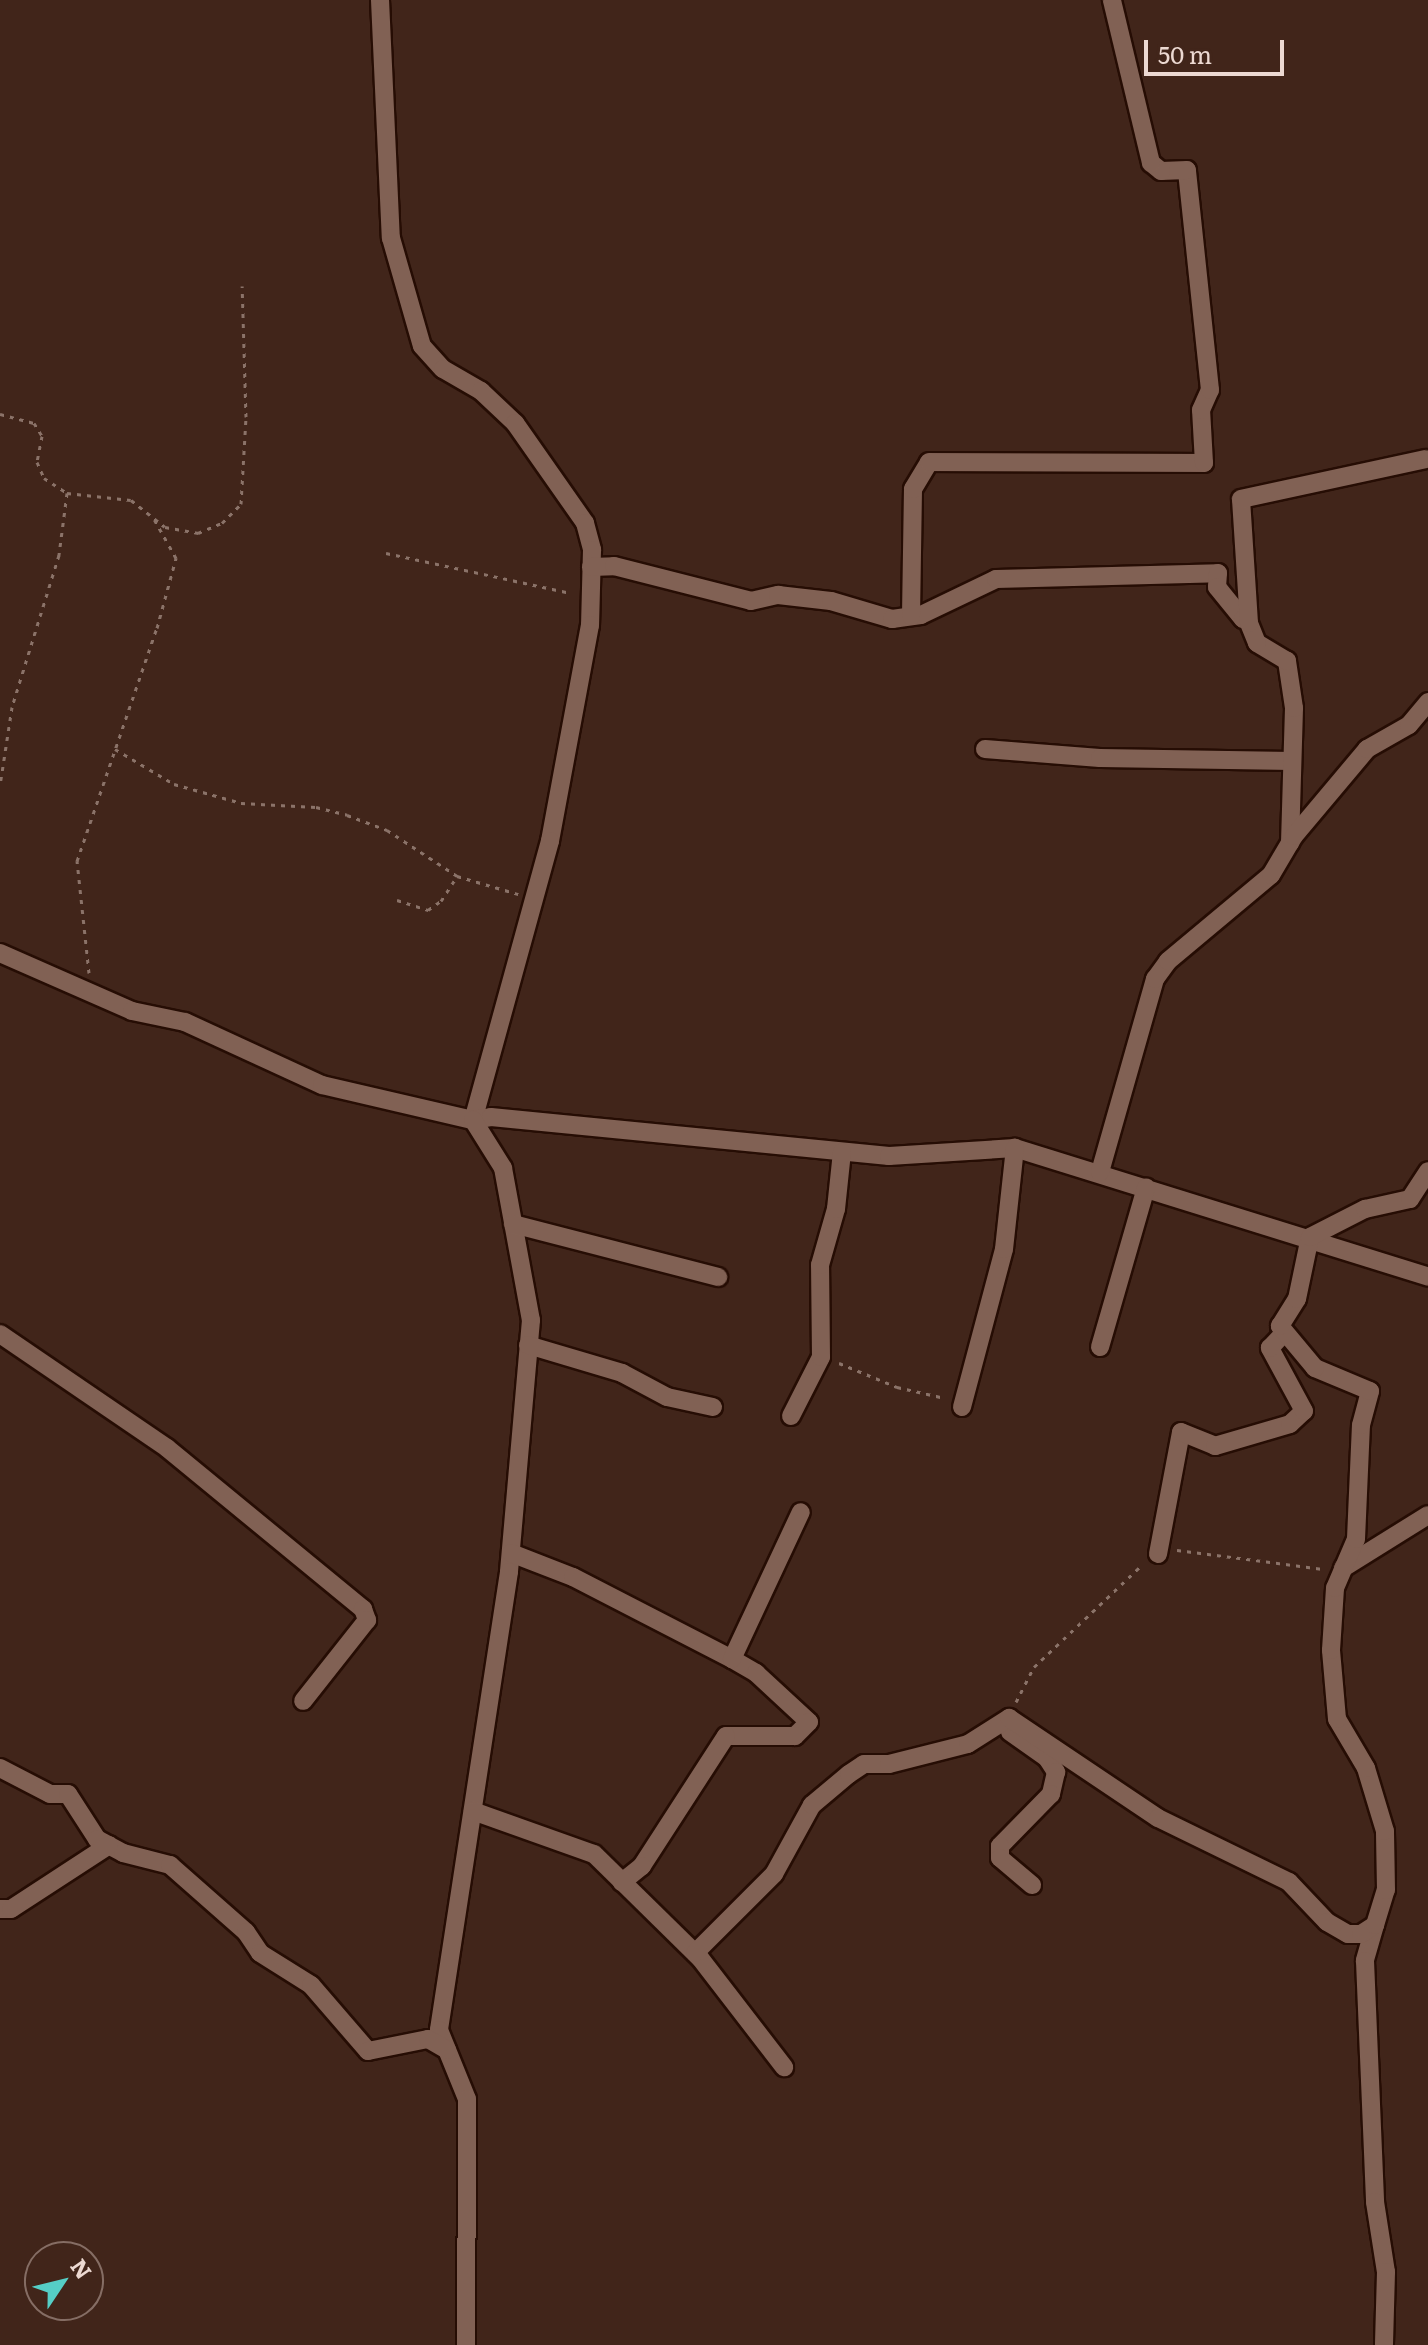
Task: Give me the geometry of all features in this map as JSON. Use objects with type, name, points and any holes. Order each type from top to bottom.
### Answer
[{"type":"street","points":[[380,0],[391,238],[422,346],[443,369],[481,391],[515,423],[585,523],[591,567],[591,598],[550,841],[473,1120],[503,1168],[531,1320],[511,1553],[439,2030],[467,2099],[466,2345]]},
{"type":"street","points":[[911,616],[913,489],[929,462],[1204,463],[1201,410],[1210,390],[1187,170],[1161,171],[1151,163],[1112,0]]},
{"type":"street","points":[[1290,843],[1294,708],[1287,661],[1257,643],[1248,617],[1241,499],[1426,459]]},
{"type":"street","points":[[591,567],[614,566],[751,601],[778,595],[831,601],[892,619],[911,616],[996,579],[1218,573],[1217,587],[1243,619],[1248,617]]},
{"type":"street","points":[[1100,1172],[1155,979],[1187,941],[1271,875],[1290,843],[1367,749],[1409,725],[1428,702]]},
{"type":"street","points":[[985,749],[1100,758],[1292,761]]},
{"type":"street","points":[[0,953],[132,1011],[185,1022],[322,1085],[473,1120],[491,1117],[910,1157],[1015,1148],[1310,1237],[1353,1257],[1428,1277]]},
{"type":"street","points":[[962,1407],[1004,1249],[1015,1148]]},
{"type":"street","points":[[791,1416],[821,1357],[820,1265],[836,1209],[842,1152]]},
{"type":"street","points":[[1310,1237],[1365,1209],[1410,1199],[1428,1171]]},
{"type":"street","points":[[1100,1347],[1146,1188]]},
{"type":"street","points":[[513,1224],[718,1277]]},
{"type":"street","points":[[1310,1237],[1297,1299],[1280,1326],[1315,1368],[1370,1391],[1361,1425],[1356,1539],[1335,1588],[1333,1694],[1337,1719],[1376,1794],[1385,1831],[1386,1890],[1365,1961],[1375,2202],[1386,2272],[1384,2345]]},
{"type":"street","points":[[1158,1554],[1181,1432],[1215,1446],[1290,1424],[1304,1411],[1270,1348],[1284,1333]]},
{"type":"street","points":[[0,1334],[167,1448],[363,1609],[367,1620],[303,1701]]},
{"type":"street","points":[[528,1345],[622,1373],[667,1397],[713,1407]]},
{"type":"street","points":[[732,1659],[801,1512]]},
{"type":"street","points":[[1343,1568],[1428,1515]]},
{"type":"street","points":[[511,1553],[573,1577],[732,1659],[756,1673],[809,1722],[795,1736],[726,1736],[642,1866],[622,1882]]},
{"type":"street","points":[[1005,1722],[1158,1818],[1289,1882],[1327,1922],[1348,1934],[1361,1934],[1375,1925]]},
{"type":"street","points":[[1005,1722],[1047,1758],[1056,1772],[1051,1794],[1000,1846],[1000,1858],[1032,1885]]},
{"type":"street","points":[[695,1953],[774,1874],[812,1805],[849,1774],[864,1764],[889,1764],[968,1744],[1005,1722]]},
{"type":"street","points":[[0,1768],[50,1794],[68,1794],[97,1839],[170,1865],[246,1932],[260,1953],[311,1985],[368,2051],[428,2039],[447,2050]]},
{"type":"street","points":[[473,1811],[577,1845],[622,1882],[695,1953],[784,2067]]},
{"type":"street","points":[[0,1909],[11,1909],[109,1845]]},
{"type":"path","points":[[0,414],[34,423],[42,436],[37,462],[44,478],[67,493],[131,500],[165,527],[198,533],[222,523],[241,504],[246,417],[242,286]]},
{"type":"path","points":[[0,785],[12,707],[59,555],[67,493]]},
{"type":"path","points":[[91,992],[77,861],[176,558],[154,519]]},
{"type":"path","points":[[386,553],[591,598]]},
{"type":"path","points":[[115,749],[174,784],[241,803],[316,807],[347,815],[387,830],[457,876],[534,899]]},
{"type":"path","points":[[397,900],[428,910],[441,901],[457,876]]},
{"type":"path","points":[[821,1357],[897,1387],[940,1395],[962,1407]]},
{"type":"path","points":[[1005,1722],[1034,1667],[1158,1554],[1194,1552],[1298,1569],[1343,1568]]}]
